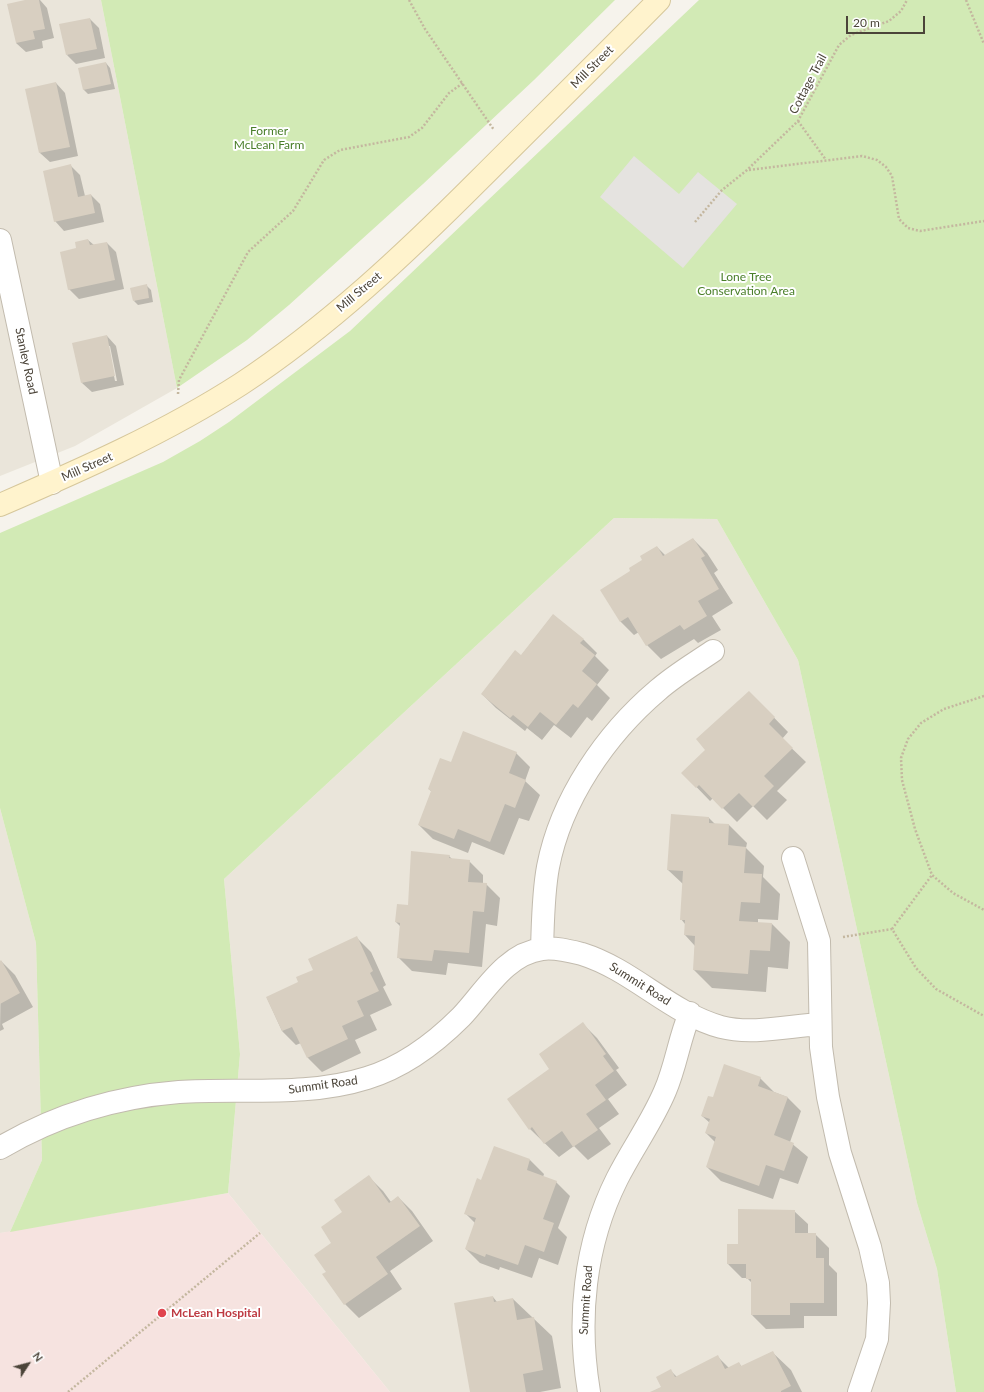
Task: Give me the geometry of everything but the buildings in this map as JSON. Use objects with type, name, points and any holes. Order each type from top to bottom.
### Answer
[{"type":"main road","name":"Mill Street","points":[[0,505],[118,453],[188,416],[266,366],[359,293],[401,257],[659,0]]},
{"type":"street","name":"Stanley Road","points":[[0,240],[52,483]]},
{"type":"street","points":[[542,949],[548,866],[558,831],[582,780],[604,747],[643,703],[659,689],[712,651]]},
{"type":"street","points":[[793,858],[819,941],[820,1024],[824,1070],[833,1122],[846,1177],[870,1247],[878,1283],[880,1303],[876,1339],[859,1392]]},
{"type":"street","name":"Summit Road","points":[[0,1148],[31,1132],[68,1116],[112,1102],[159,1094],[269,1091],[332,1086],[368,1078],[385,1072],[417,1054],[447,1030],[507,965],[519,958],[542,949],[571,951],[602,961],[634,978],[690,1014],[722,1027],[738,1030],[820,1024]]},
{"type":"street","name":"Summit Road","points":[[589,1392],[584,1358],[583,1326],[586,1284],[594,1240],[600,1219],[616,1181],[658,1106],[671,1077],[683,1029],[690,1014]]},
{"type":"path","points":[[409,0],[425,29],[508,151]]},
{"type":"path","name":"Cottage Trail","points":[[695,222],[722,190],[747,170],[798,121],[839,45],[851,35],[889,21],[901,11],[907,0]]},
{"type":"path","points":[[966,0],[984,44]]},
{"type":"path","points":[[188,416],[178,397],[178,380],[248,252],[293,210],[324,160],[340,150],[409,137],[422,128],[449,93],[462,83]]},
{"type":"path","points":[[798,121],[826,160]]},
{"type":"path","points":[[747,170],[862,156],[877,160],[886,167],[892,176],[899,219],[908,228],[920,231],[984,221]]},
{"type":"path","points":[[984,696],[944,709],[921,723],[908,739],[901,758],[902,780],[915,829],[932,875],[953,893],[984,910]]},
{"type":"path","points":[[819,941],[892,929],[932,875]]},
{"type":"path","points":[[892,929],[916,968],[936,989],[984,1016]]},
{"type":"path","points":[[68,1392],[260,1233]]},
{"type":"shaded area","points":[[0,0],[101,0],[177,388],[75,446],[0,476]]},
{"type":"shaded area","points":[[634,156],[679,194],[698,172],[737,204],[683,268],[600,197]]},
{"type":"shaded area","points":[[614,518],[717,519],[798,660],[917,1203],[937,1269],[956,1392],[390,1392],[228,1193],[240,1054],[224,879]]},
{"type":"shaded area","points":[[0,808],[36,943],[42,1160],[10,1232],[0,1233]]},
{"type":"shaded area","name":"McLean Hospital","points":[[228,1193],[390,1392],[0,1392],[0,1233]]},
{"type":"green space","name":"Former McLean Farm","points":[[101,0],[615,0],[534,80],[423,184],[289,305],[247,340],[177,388]]},
{"type":"green space","name":"Lone Tree Conservation Area","points":[[699,0],[984,0],[984,1392],[956,1392],[937,1269],[917,1203],[798,660],[717,519],[614,518],[224,879],[240,1054],[228,1193],[10,1232],[42,1160],[36,943],[0,808],[0,533],[163,462],[200,441],[229,422],[350,331]]},
{"type":"place","name":"McLean Hospital","points":[[162,1313]]}]
